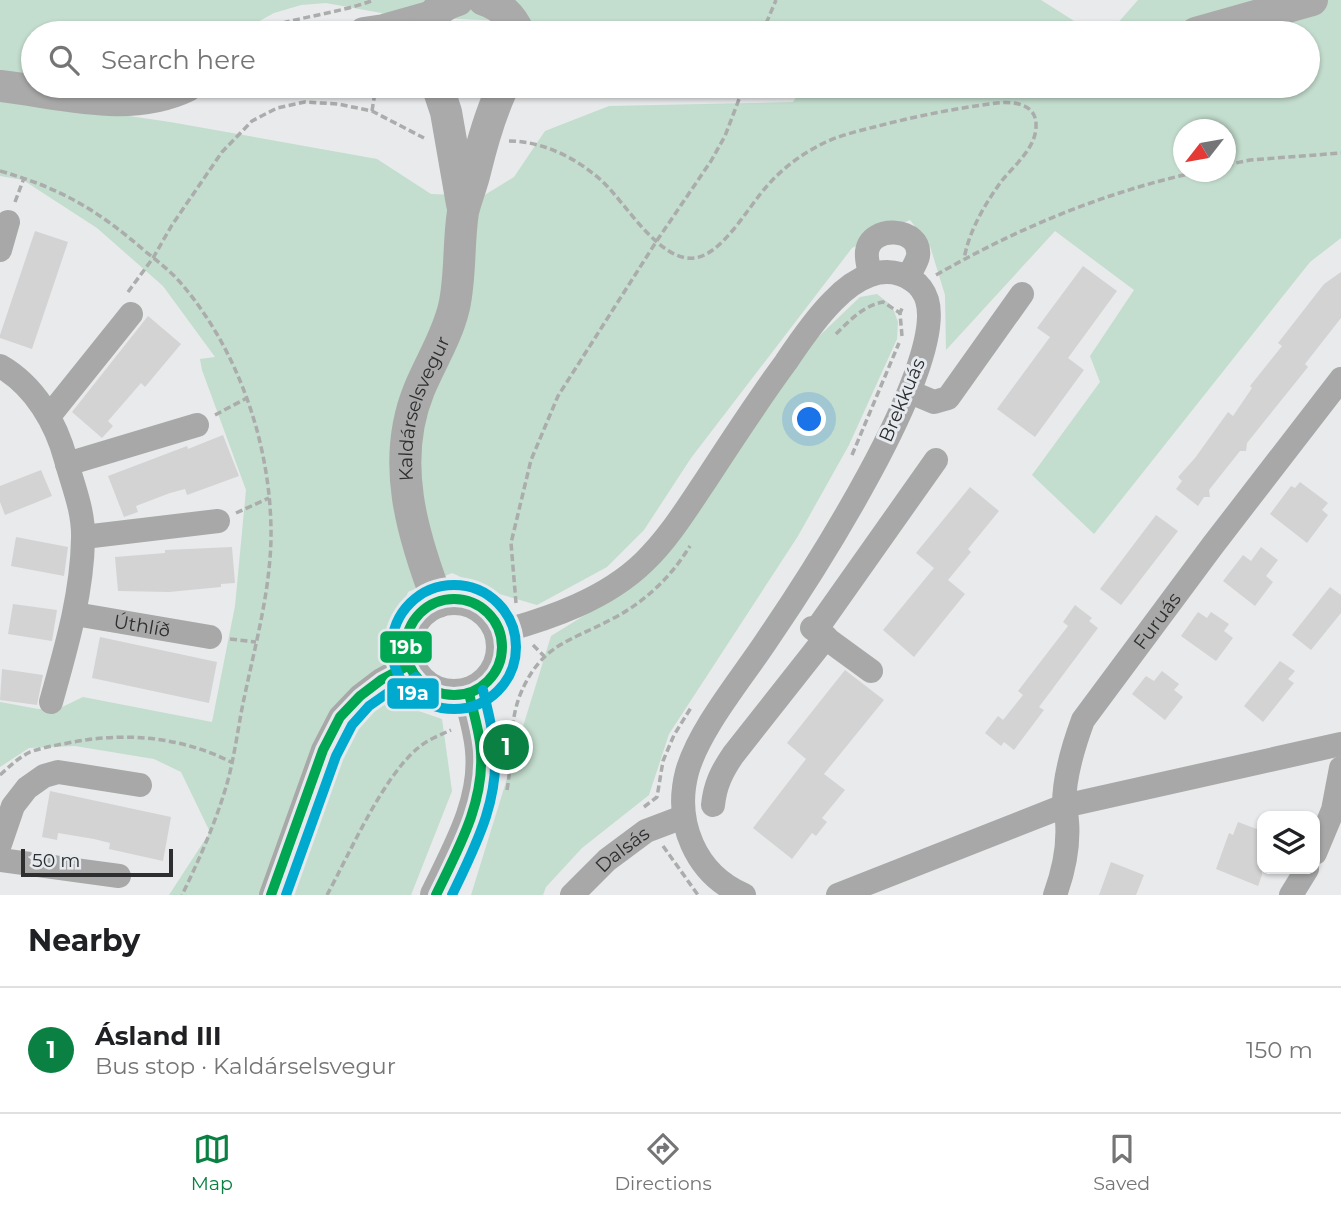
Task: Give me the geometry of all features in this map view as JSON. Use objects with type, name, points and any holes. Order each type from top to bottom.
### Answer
[{"type":"main road","points":[[1238,21],[1312,0]]},
{"type":"main road","points":[[411,21],[441,11]]},
{"type":"main road","points":[[0,86],[21,89]]},
{"type":"main road","points":[[98,98],[155,98]]},
{"type":"main road","name":"Kaldárselsvegur","points":[[440,98],[446,112],[463,212]]},
{"type":"main road","points":[[456,98],[473,101],[488,98]]},
{"type":"main road","name":"Kaldárselsvegur","points":[[438,601],[410,521],[405,486],[405,454],[409,424],[418,393],[454,308],[463,212],[490,116],[499,98]]},
{"type":"main road","points":[[463,599],[475,603],[495,620],[500,632],[503,644],[497,669],[480,688],[469,693],[457,695],[434,690],[423,684],[409,664],[407,639],[410,627],[426,608],[438,601],[463,599]]},
{"type":"main road","points":[[436,895],[466,830],[480,779],[480,743],[469,693]]},
{"type":"street","points":[[0,250],[8,222]]},
{"type":"street","points":[[500,632],[596,597],[640,566],[676,525],[806,333],[834,300],[870,274],[886,270],[908,277],[918,256],[912,240],[897,232],[887,232],[876,238],[869,245],[867,252],[870,274]]},
{"type":"street","name":"Brekkuás","points":[[744,895],[724,885],[710,873],[698,857],[688,836],[683,817],[688,771],[703,735],[788,610],[869,474],[910,392],[930,322],[926,297],[919,285],[908,277]]},
{"type":"street","points":[[910,392],[934,402],[948,398],[1022,294]]},
{"type":"street","points":[[50,415],[131,314]]},
{"type":"street","points":[[0,366],[26,388],[50,415],[75,483],[83,537],[75,614],[51,702]]},
{"type":"street","name":"Furuás","points":[[1055,895],[1062,876],[1067,821],[1064,806],[1072,749],[1083,720],[1341,379]]},
{"type":"street","points":[[68,464],[197,425]]},
{"type":"street","points":[[713,805],[714,790],[722,772],[821,634],[936,460]]},
{"type":"street","points":[[83,537],[218,521]]},
{"type":"street","points":[[788,610],[871,670]]},
{"type":"street","name":"Úthlíð","points":[[75,614],[211,637]]},
{"type":"street","points":[[271,895],[323,750],[340,716],[381,680],[409,664]]},
{"type":"street","points":[[838,895],[1064,806],[1341,744]]},
{"type":"street","points":[[1320,841],[1333,810],[1341,768]]},
{"type":"street","points":[[0,844],[13,806],[27,788],[44,776],[58,772],[140,785]]},
{"type":"street","name":"Dalsás","points":[[572,895],[607,860],[644,816],[683,817]]},
{"type":"street","points":[[0,860],[119,877]]},
{"type":"street","points":[[1291,895],[1304,874]]},
{"type":"path","points":[[767,21],[776,0]]},
{"type":"path","points":[[292,21],[344,11],[371,1]]},
{"type":"path","points":[[372,110],[374,98]]},
{"type":"path","points":[[516,603],[511,543],[531,460],[558,396],[725,136],[739,98]]},
{"type":"path","points":[[153,258],[222,152],[253,121],[277,108],[304,102],[372,110],[421,137],[431,138]]},
{"type":"path","points":[[501,142],[529,142],[546,147],[585,167],[656,242],[678,256],[694,258],[710,253],[768,184],[790,164],[820,145],[853,132],[972,106],[1009,102],[1026,106],[1035,114],[1034,140],[986,204],[967,242],[964,259]]},
{"type":"path","points":[[1236,163],[1341,153]]},
{"type":"path","points":[[0,171],[69,196],[117,226],[186,288],[223,347],[247,398],[265,461],[271,536],[267,589],[226,786],[182,895]]},
{"type":"path","points":[[934,276],[1026,228],[1098,199],[1173,179]]},
{"type":"path","points":[[851,456],[901,338],[900,313],[904,304]]},
{"type":"path","points":[[197,425],[247,398]]},
{"type":"path","points":[[218,521],[270,498]]},
{"type":"path","points":[[532,644],[544,656]]},
{"type":"path","points":[[696,700],[674,735],[663,761],[657,797],[644,816],[698,895]]},
{"type":"path","points":[[327,895],[399,767],[418,747],[454,729]]},
{"type":"path","points":[[0,775],[20,758],[49,746],[91,738],[128,736],[169,741],[215,754],[231,762]]},
{"type":"green space","points":[[0,0],[1041,0],[1074,21],[502,21],[398,16],[326,3],[301,5],[274,13],[260,21],[21,21],[21,73],[0,71]]},
{"type":"green space","points":[[1138,0],[1341,0],[1341,238],[1310,262],[1094,534],[1032,475],[1100,382],[1090,356],[1134,290],[1055,231],[946,350],[945,295],[930,246],[910,220],[852,248],[691,458],[644,530],[607,567],[537,605],[496,593],[452,573],[408,592],[384,657],[407,707],[442,719],[452,791],[411,895],[169,895],[210,832],[181,772],[154,759],[75,746],[29,748],[0,767],[0,702],[38,709],[58,709],[83,697],[212,722],[235,606],[246,490],[202,370],[200,359],[215,357],[163,286],[97,228],[23,180],[0,176],[0,97],[170,122],[377,159],[431,194],[483,196],[514,177],[545,131],[609,106],[793,102],[796,98],[1320,98],[1320,21],[1120,21]]},
{"type":"green space","points":[[877,294],[892,306],[898,322],[897,339],[849,445],[798,536],[669,734],[649,795],[582,848],[546,887],[543,895],[471,895],[551,636],[598,607],[815,340],[860,297]]},
{"type":"building","points":[[35,231],[68,242],[32,349],[0,338],[0,335]]},
{"type":"building","points":[[1083,266],[1117,291],[1068,358],[1084,370],[1035,437],[997,409],[1050,337],[1037,328]]},
{"type":"building","points":[[1341,272],[1341,318],[1305,364],[1308,367],[1247,443],[1246,451],[1240,451],[1209,490],[1210,497],[1204,497],[1198,506],[1176,489],[1182,481],[1178,477],[1228,412],[1233,416],[1252,388],[1250,386],[1282,346],[1278,343],[1324,284]]},
{"type":"building","points":[[148,316],[181,344],[145,387],[141,383],[108,421],[113,426],[102,438],[72,412]]},
{"type":"building","points":[[223,435],[239,476],[187,495],[185,489],[170,493],[136,506],[138,512],[124,517],[108,476]]},
{"type":"building","points":[[41,470],[52,496],[5,515],[0,502],[0,486]]},
{"type":"building","points":[[1300,482],[1328,503],[1322,510],[1328,515],[1307,543],[1270,514],[1291,486],[1295,488]]},
{"type":"building","points":[[970,487],[999,511],[968,549],[971,552],[948,580],[965,594],[914,657],[883,630],[934,568],[916,553]]},
{"type":"building","points":[[1156,515],[1178,531],[1121,605],[1100,589]]},
{"type":"building","points":[[16,537],[68,547],[64,576],[11,566]]},
{"type":"building","points":[[232,547],[235,583],[169,592],[118,591],[115,557],[165,553],[165,550]]},
{"type":"building","points":[[1261,547],[1278,560],[1266,576],[1273,582],[1255,606],[1223,581],[1243,555],[1251,561]]},
{"type":"building","points":[[1330,587],[1341,595],[1341,613],[1311,650],[1292,635]]},
{"type":"building","points":[[13,604],[57,610],[52,641],[8,634]]},
{"type":"building","points":[[1075,605],[1092,618],[1089,621],[1098,628],[1039,707],[1044,710],[1014,750],[1004,742],[1001,746],[985,733],[998,716],[1003,720],[1023,695],[1018,691],[1068,626],[1063,622]]},
{"type":"building","points":[[1198,612],[1207,618],[1211,612],[1229,624],[1224,631],[1233,638],[1216,661],[1181,636]]},
{"type":"building","points":[[100,637],[217,662],[209,703],[92,678]]},
{"type":"building","points":[[1280,661],[1295,671],[1288,679],[1294,683],[1263,722],[1244,706]]},
{"type":"building","points":[[2,669],[43,675],[37,705],[0,700]]},
{"type":"building","points":[[845,670],[884,700],[824,774],[845,790],[822,818],[827,822],[816,836],[812,833],[792,859],[753,828],[806,759],[787,743]]},
{"type":"building","points":[[1162,671],[1179,684],[1174,690],[1183,697],[1165,720],[1132,694],[1146,676],[1154,681]]},
{"type":"building","points":[[50,791],[171,817],[163,861],[109,849],[110,843],[94,839],[58,833],[57,840],[42,837]]},
{"type":"building","points":[[1238,822],[1257,829],[1257,874],[1262,874],[1258,886],[1216,869],[1229,833],[1233,835]]},
{"type":"building","points":[[1111,862],[1144,875],[1136,895],[1099,895]]},
{"type":"transit line","name":"19a","points":[[454,585],[478,590],[498,603],[511,623],[516,647],[511,671],[498,691],[478,704],[454,709],[430,704],[410,691],[397,671],[392,647],[397,623],[410,603],[430,590],[454,585]]},
{"type":"transit line","name":"19b","points":[[454,599],[472,603],[488,613],[498,629],[502,647],[498,665],[488,681],[472,691],[454,695],[436,691],[420,681],[410,665],[406,647],[410,629],[420,613],[436,603],[454,599]]},
{"type":"transit line","name":"19b","points":[[271,895],[323,750],[340,717],[360,696],[381,680],[409,665]]},
{"type":"transit line","name":"19a","points":[[286,895],[336,756],[352,725],[369,706],[416,677]]},
{"type":"transit line","name":"19a","points":[[452,895],[484,822],[494,784],[494,744],[483,690]]},
{"type":"transit line","name":"19b","points":[[436,895],[468,826],[478,790],[481,771],[480,745],[469,693]]},
{"type":"place","name":"Ásland III","points":[[506,747]]}]
